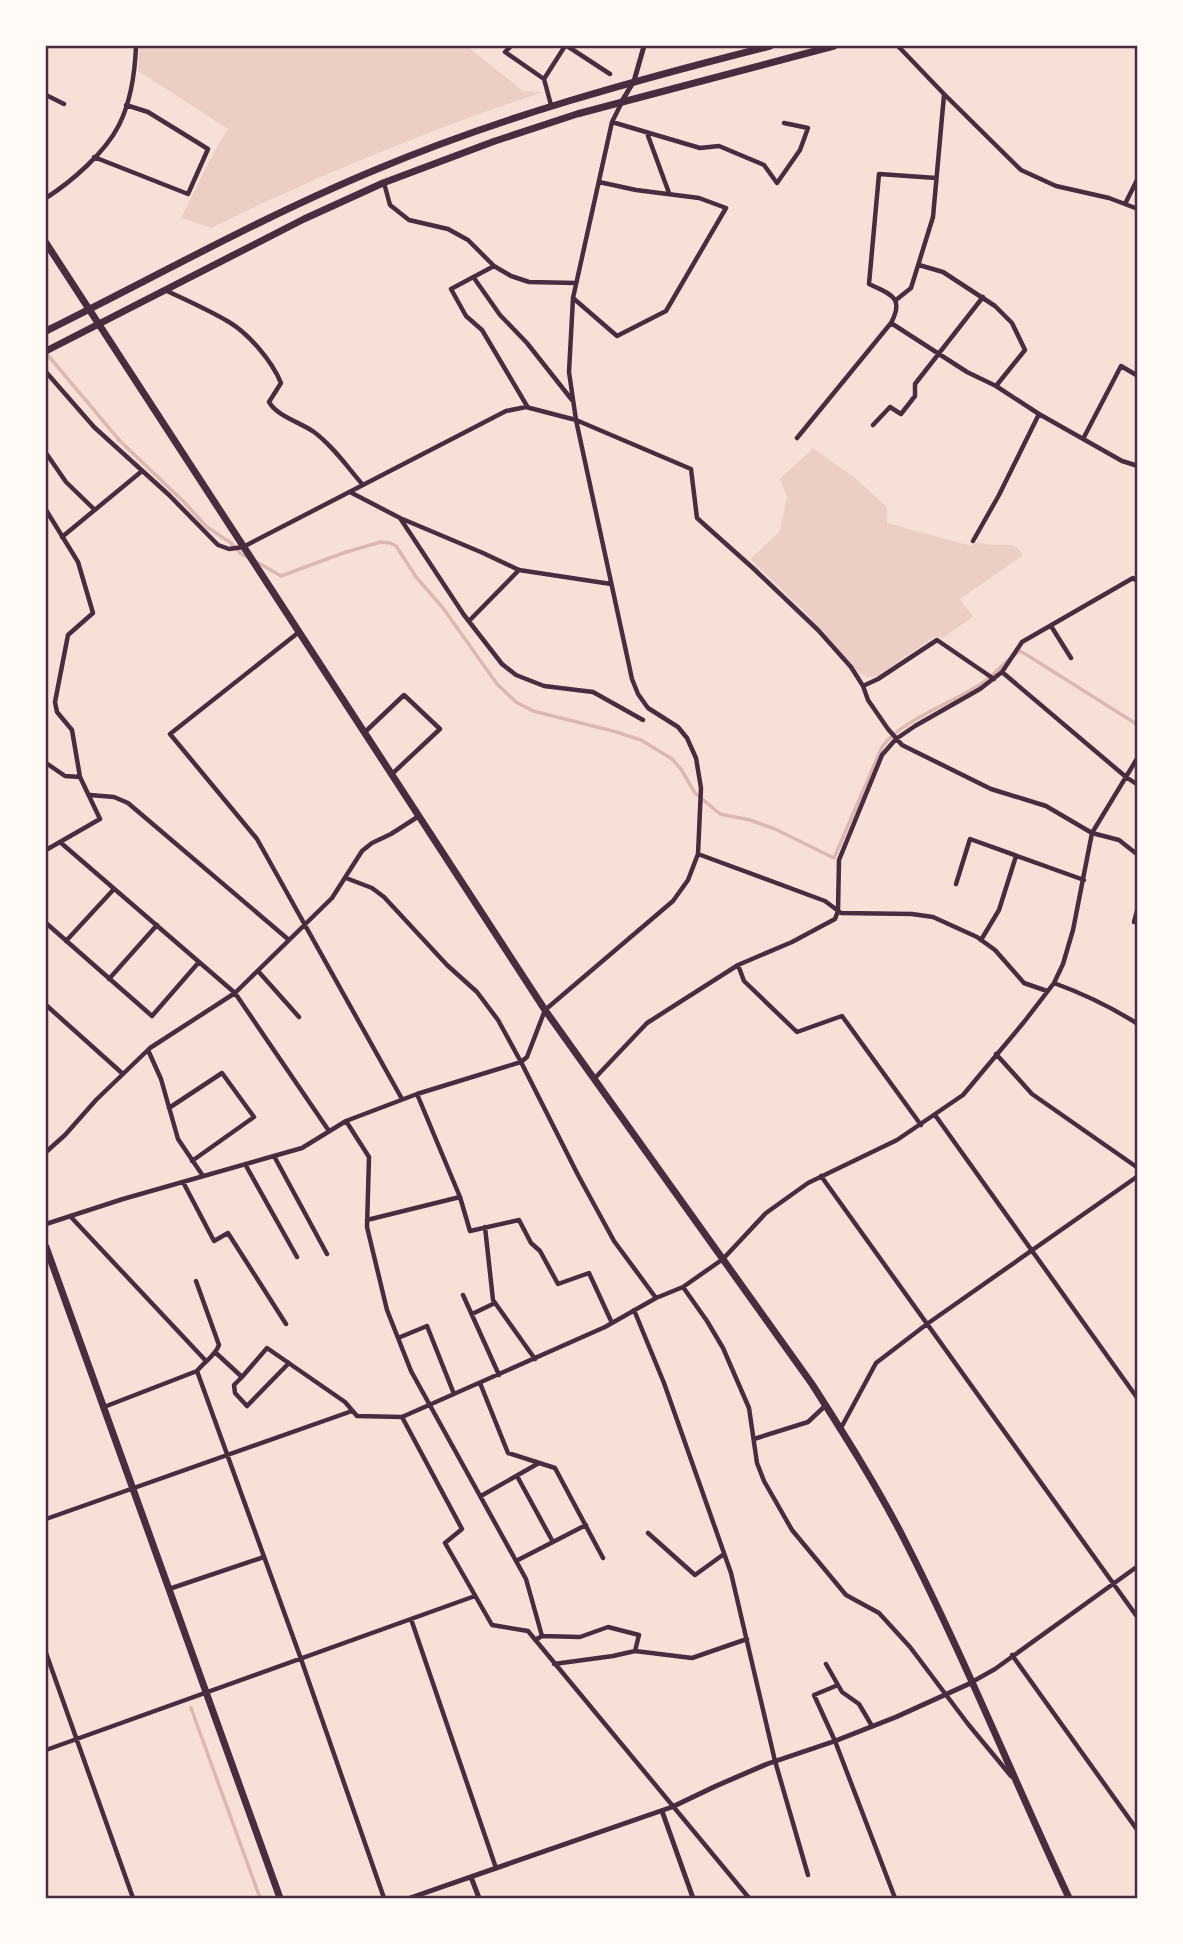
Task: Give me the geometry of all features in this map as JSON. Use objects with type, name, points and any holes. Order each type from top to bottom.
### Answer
[{"type":"main road","points":[[46,331],[292,207],[465,134],[634,81],[770,46]]},
{"type":"main road","points":[[46,351],[304,219],[383,183],[495,141],[622,101],[834,46]]},
{"type":"main road","points":[[46,243],[545,1010],[841,1429],[902,1535],[935,1602],[1069,1899]]},
{"type":"main road","points":[[46,1247],[280,1899]]},
{"type":"street","points":[[46,198],[103,149],[119,125],[135,70],[136,46]]},
{"type":"street","points":[[510,46],[505,52],[544,79],[551,106]]},
{"type":"street","points":[[544,79],[566,46],[610,74]]},
{"type":"street","points":[[46,1224],[302,1148],[346,1121],[402,1099],[521,1062],[527,1057],[545,1010],[673,901],[688,880],[698,854],[701,789],[696,758],[687,738],[678,727],[648,708],[632,679],[576,420],[569,372],[573,298],[612,121],[634,81],[645,46]]},
{"type":"street","points":[[898,46],[1021,170],[1056,186],[1109,198],[1138,209]]},
{"type":"street","points":[[896,300],[911,288],[933,217],[944,94]]},
{"type":"street","points":[[46,95],[64,104]]},
{"type":"street","points":[[94,158],[188,194],[208,149],[148,112],[126,105]]},
{"type":"street","points":[[612,121],[700,148],[719,146],[764,165],[777,183],[800,150],[808,128],[784,123]]},
{"type":"street","points":[[646,132],[669,193]]},
{"type":"street","points":[[797,438],[891,323],[897,311],[896,300],[889,293],[869,284],[880,174],[936,178]]},
{"type":"street","points":[[1125,204],[1138,178]]},
{"type":"street","points":[[573,298],[617,336],[666,311],[726,208],[699,198],[599,182]]},
{"type":"street","points":[[383,183],[390,205],[409,220],[448,229],[468,240],[494,266],[512,276],[529,282],[576,283]]},
{"type":"street","points":[[919,264],[943,272],[995,306],[1012,323],[1026,350],[996,386]]},
{"type":"street","points":[[494,266],[451,289],[466,316],[482,330],[528,407]]},
{"type":"street","points":[[474,278],[500,315],[527,343],[573,400]]},
{"type":"street","points":[[165,290],[231,323],[254,343],[275,369],[281,383],[269,402],[272,407],[313,431],[363,485]]},
{"type":"street","points":[[873,425],[890,407],[901,414],[915,396],[915,384],[983,298]]},
{"type":"street","points":[[891,323],[967,372],[996,386],[1122,461],[1138,466]]},
{"type":"street","points":[[1083,439],[1121,366],[1138,376]]},
{"type":"street","points":[[46,372],[94,427],[218,545],[229,549],[243,547],[506,411],[528,407],[576,420],[691,470],[697,518],[818,630],[851,667],[868,700],[902,745],[991,789],[1046,806],[1093,834],[1119,840],[1138,855]]},
{"type":"street","points":[[973,541],[1040,414]]},
{"type":"street","points":[[46,453],[65,482],[95,510]]},
{"type":"street","points":[[62,537],[142,471]]},
{"type":"street","points":[[350,492],[400,518],[519,570],[611,583]]},
{"type":"street","points":[[46,510],[78,562],[93,612],[68,635],[55,702],[57,712],[72,730],[80,777],[100,819],[46,850]]},
{"type":"street","points":[[400,518],[469,621],[502,664],[516,675],[544,686],[593,692],[643,720]]},
{"type":"street","points":[[469,621],[519,570]]},
{"type":"street","points":[[594,1079],[647,1023],[738,965],[792,942],[835,919],[838,911],[839,860],[882,755],[896,739],[993,679],[1002,672],[1022,642],[1133,578],[1138,582]]},
{"type":"street","points":[[1051,625],[1070,659]]},
{"type":"street","points":[[299,632],[170,734],[257,839],[402,1099]]},
{"type":"street","points":[[863,686],[937,640],[993,679]]},
{"type":"street","points":[[1002,672],[1138,785]]},
{"type":"street","points":[[364,733],[404,695],[440,729],[392,775]]},
{"type":"street","points":[[289,1363],[247,1406],[235,1393],[234,1385],[267,1348],[289,1363],[345,1402],[357,1416],[402,1417],[535,1359],[682,1287],[723,1259],[766,1213],[808,1183],[897,1140],[921,1125],[962,1095],[1054,983],[1073,930],[1093,834],[1138,757]]},
{"type":"street","points":[[46,763],[65,776],[80,777]]},
{"type":"street","points":[[89,795],[114,797],[128,803],[289,940]]},
{"type":"street","points":[[46,1152],[148,1050],[235,993],[332,898],[362,851],[419,816]]},
{"type":"street","points":[[956,884],[970,839],[1084,880]]},
{"type":"street","points":[[60,842],[235,993],[329,1132]]},
{"type":"street","points":[[698,854],[825,901],[841,913],[933,917],[981,940],[995,950],[1024,983],[1047,992]]},
{"type":"street","points":[[981,940],[999,910],[1016,856]]},
{"type":"street","points":[[346,878],[372,888],[384,897],[447,965],[477,992],[498,1020],[614,1241],[656,1298]]},
{"type":"street","points":[[66,941],[114,889]]},
{"type":"street","points":[[1134,922],[1138,907]]},
{"type":"street","points":[[46,923],[152,1016],[199,962]]},
{"type":"street","points":[[109,979],[157,925]]},
{"type":"street","points":[[738,965],[744,981],[797,1032],[842,1016],[921,1125]]},
{"type":"street","points":[[258,971],[299,1017]]},
{"type":"street","points":[[1054,983],[1110,1007],[1138,1024]]},
{"type":"street","points":[[46,1005],[123,1074]]},
{"type":"street","points":[[148,1050],[161,1079],[178,1139],[202,1176]]},
{"type":"street","points":[[996,1054],[1032,1094],[1138,1168]]},
{"type":"street","points":[[169,1108],[222,1073],[254,1117],[192,1161]]},
{"type":"street","points":[[416,1094],[460,1197],[470,1231],[519,1220],[558,1284],[589,1273],[612,1323]]},
{"type":"street","points":[[934,1115],[1138,1399]]},
{"type":"street","points":[[346,1121],[369,1157],[367,1227],[387,1311],[397,1338],[411,1371],[526,1579],[542,1636]]},
{"type":"street","points":[[274,1156],[327,1254]]},
{"type":"street","points":[[245,1164],[297,1257]]},
{"type":"street","points":[[821,1177],[1138,1618]]},
{"type":"street","points":[[841,1429],[876,1363],[1135,1178],[1138,1185]]},
{"type":"street","points":[[183,1182],[214,1241],[228,1233],[286,1324]]},
{"type":"street","points":[[367,1220],[460,1197]]},
{"type":"street","points":[[70,1216],[206,1361]]},
{"type":"street","points":[[485,1227],[493,1300],[535,1359]]},
{"type":"street","points":[[104,1407],[197,1371],[216,1353],[219,1345],[196,1281]]},
{"type":"street","points":[[682,1287],[723,1348],[749,1408],[757,1463],[764,1481],[792,1530],[846,1595],[879,1613],[1014,1779]]},
{"type":"street","points":[[463,1295],[499,1375]]},
{"type":"street","points":[[472,1314],[495,1303]]},
{"type":"street","points":[[635,1310],[664,1383],[731,1573],[775,1761],[808,1875]]},
{"type":"street","points":[[397,1338],[428,1326],[454,1394]]},
{"type":"street","points":[[216,1353],[242,1377]]},
{"type":"street","points":[[197,1371],[384,1899]]},
{"type":"street","points":[[480,1383],[508,1453],[555,1468],[603,1558]]},
{"type":"street","points":[[754,1439],[808,1422],[825,1405]]},
{"type":"street","points":[[46,1519],[352,1411]]},
{"type":"street","points":[[402,1417],[462,1529],[445,1542],[492,1625],[528,1632],[749,1899]]},
{"type":"street","points":[[481,1496],[539,1463]]},
{"type":"street","points":[[517,1476],[553,1542]]},
{"type":"street","points":[[516,1560],[586,1525]]},
{"type":"street","points":[[648,1533],[695,1575],[724,1554]]},
{"type":"street","points":[[169,1589],[264,1557]]},
{"type":"street","points":[[410,1899],[662,1811],[775,1761],[835,1741],[971,1683],[995,1669],[1138,1566]]},
{"type":"street","points":[[46,1750],[475,1595]]},
{"type":"street","points":[[411,1619],[496,1868]]},
{"type":"street","points":[[534,1640],[542,1636],[580,1637],[608,1627],[639,1635],[635,1651]]},
{"type":"street","points":[[554,1664],[635,1651],[692,1658],[747,1639]]},
{"type":"street","points":[[46,1653],[133,1899]]},
{"type":"street","points":[[1012,1655],[1138,1831]]},
{"type":"street","points":[[826,1664],[842,1692],[859,1704],[872,1726]]},
{"type":"street","points":[[838,1685],[814,1695],[835,1741],[895,1899]]},
{"type":"street","points":[[662,1811],[693,1899]]},
{"type":"street","points":[[471,1877],[479,1899]]},
{"type":"shaded area","points":[[139,46],[468,46],[523,91],[543,92],[375,154],[211,228],[181,218],[228,129],[138,71]]},
{"type":"shaded area","points":[[813,448],[854,477],[887,507],[887,523],[971,546],[977,542],[1011,545],[1023,555],[960,599],[973,617],[943,638],[934,637],[877,676],[860,674],[808,615],[750,559],[780,531],[787,497],[780,479]]},
{"type":"waterway","points":[[46,353],[120,441],[207,527],[247,557]]},
{"type":"waterway","points":[[257,562],[281,576],[381,542],[396,546],[416,577],[443,608],[497,684],[516,702],[533,711],[641,740],[672,759],[695,793],[720,814],[750,820],[775,829],[834,858],[882,747],[902,728],[984,682],[1008,660]]},
{"type":"waterway","points":[[1015,655],[1020,651],[1138,725]]},
{"type":"waterway","points":[[191,1708],[260,1898]]}]
